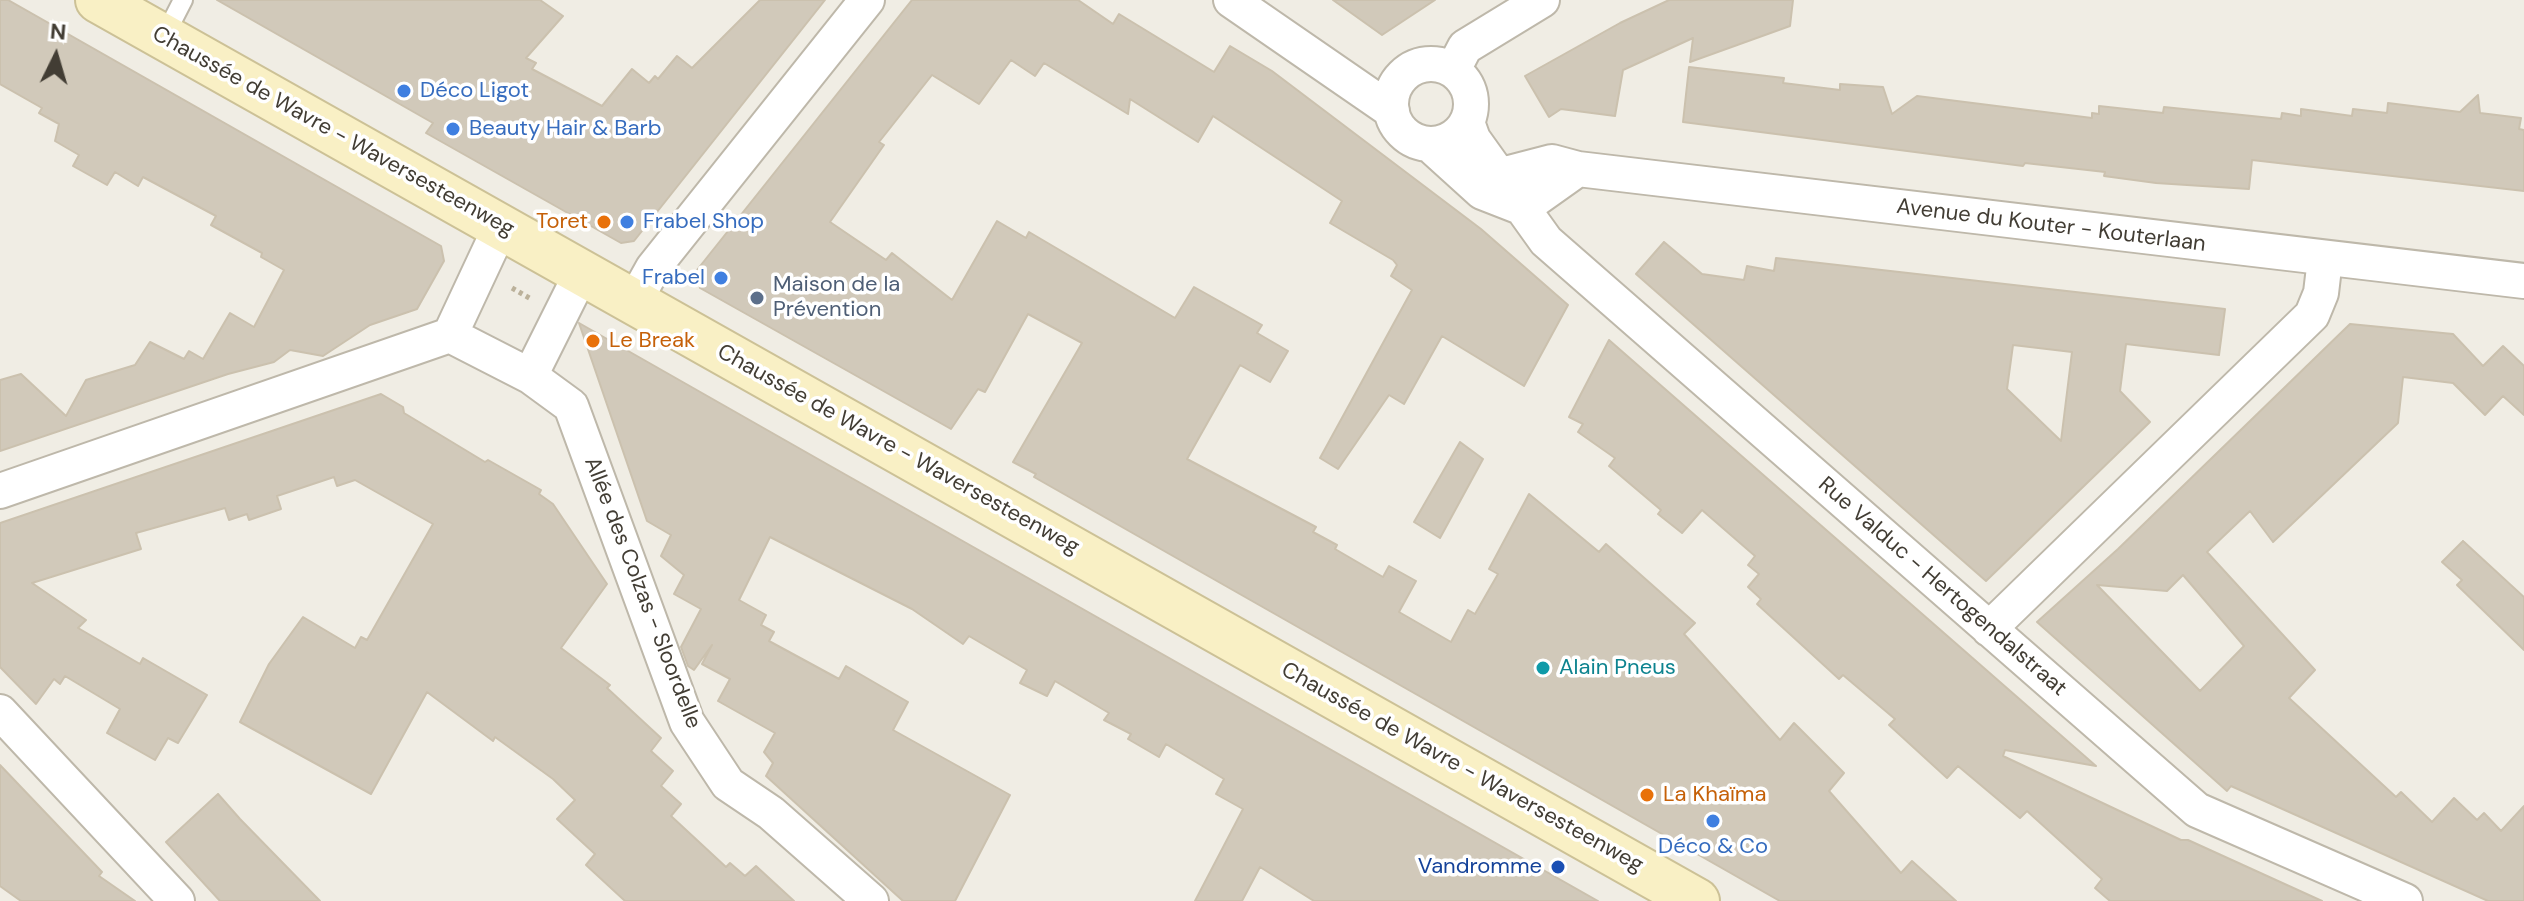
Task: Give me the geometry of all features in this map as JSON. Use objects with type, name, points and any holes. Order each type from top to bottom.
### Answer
[{"type":"main road","name":"Chaussée de Wavre - Waversesteenweg","points":[[98,0],[173,18],[501,226],[1691,900]]},
{"type":"street","points":[[634,302],[653,268],[867,0]]},
{"type":"street","points":[[1231,0],[1392,111],[1405,134],[1429,144],[1482,192],[1523,208],[1578,169]]},
{"type":"street","points":[[1321,62],[1408,71],[1428,64],[1453,70],[1465,47],[1542,0]]},
{"type":"street","name":"Rue Valduc - Hertogendalstraat","points":[[1453,70],[1470,92],[1467,122],[1473,139],[1502,175],[1546,241],[1989,629],[2197,810],[2405,901]]},
{"type":"street","points":[[1392,111],[1394,89],[1408,71]]},
{"type":"street","points":[[1429,144],[1444,141],[1467,122]]},
{"type":"street","name":"Avenue du Kouter - Kouterlaan","points":[[1502,175],[1552,162],[1578,169],[2524,281]]},
{"type":"street","points":[[0,491],[450,335],[501,226]]},
{"type":"street","points":[[1989,629],[2312,315],[2321,293],[2325,259]]},
{"type":"street","points":[[530,376],[582,272]]},
{"type":"street","name":"Allée des Colzas - Sloordelle","points":[[450,335],[530,376],[571,406],[687,722],[728,784],[771,813],[871,901]]},
{"type":"street","points":[[0,712],[177,901]]},
{"type":"path","points":[[498,280],[538,303]]},
{"type":"building","points":[[0,0],[8,0],[441,246],[444,261],[417,309],[370,325],[323,356],[290,350],[274,362],[228,374],[0,451],[0,380],[21,374],[66,416],[86,380],[135,365],[150,342],[184,359],[189,351],[203,359],[230,313],[254,327],[284,270],[261,257],[262,253],[211,225],[216,216],[143,177],[138,186],[115,172],[107,185],[73,166],[79,155],[55,141],[59,124],[39,113],[42,108],[0,84]]},
{"type":"building","points":[[217,0],[540,0],[563,16],[526,58],[536,63],[532,69],[602,106],[632,69],[649,83],[655,76],[658,79],[677,56],[692,68],[760,0],[825,0],[634,241],[621,243],[426,133],[433,123]]},
{"type":"building","points":[[912,0],[1078,0],[1113,24],[1119,14],[1214,72],[1230,46],[1272,71],[1481,229],[1568,305],[1524,386],[1442,336],[1404,404],[1389,395],[1338,469],[1320,458],[1412,290],[1391,276],[1397,265],[1393,260],[1330,223],[1342,201],[1213,116],[1198,142],[1130,99],[1128,114],[1044,63],[1035,76],[1011,60],[979,104],[932,75],[879,142],[884,145],[830,222],[886,260],[892,253],[952,300],[997,221],[1026,238],[1029,232],[1175,318],[1194,287],[1262,325],[1257,333],[1288,351],[1270,382],[1240,365],[1187,459],[1316,527],[1313,532],[1337,545],[1335,549],[1383,577],[1389,566],[1416,581],[1399,612],[1451,642],[1468,610],[1475,614],[1498,574],[1489,569],[1529,494],[1599,552],[1606,544],[1695,623],[1684,634],[1780,740],[1794,723],[1844,773],[1829,791],[1901,873],[1912,861],[1956,901],[1780,901],[1034,477],[1036,474],[1013,462],[1082,343],[1028,314],[985,392],[978,389],[951,429],[700,288],[697,270]]},
{"type":"building","points":[[1333,0],[1435,0],[1382,35]]},
{"type":"building","points":[[1669,0],[1793,0],[1790,26],[1690,62],[1693,38],[1623,70],[1615,116],[1561,109],[1549,117],[1525,76],[1620,23]]},
{"type":"building","points":[[1689,67],[1784,78],[1783,83],[1840,90],[1840,84],[1883,87],[1892,114],[1917,96],[2092,118],[2092,113],[2099,114],[2099,106],[2163,113],[2164,107],[2281,119],[2282,113],[2301,116],[2301,109],[2352,116],[2353,109],[2387,113],[2388,103],[2460,112],[2478,95],[2480,113],[2521,118],[2519,129],[2524,130],[2524,191],[2252,160],[2249,189],[2156,183],[2104,176],[2105,172],[2025,163],[2023,166],[1683,122]]},
{"type":"building","points":[[1664,242],[1702,274],[1744,280],[1747,266],[1774,271],[1776,258],[2225,309],[2219,355],[2126,344],[2120,391],[2150,422],[1986,581],[1636,274]],"holes":[[[2013,345],[2072,352],[2061,441],[2007,389]]]},
{"type":"building","points":[[579,323],[1598,901],[1314,901],[1260,867],[1242,901],[1195,901],[1243,809],[1216,794],[1224,779],[1166,744],[1159,757],[1128,739],[1131,734],[1104,720],[1109,713],[1055,681],[1047,696],[1020,683],[1027,670],[969,636],[963,644],[912,609],[770,537],[739,600],[766,615],[761,625],[774,632],[769,641],[839,679],[846,666],[908,702],[893,730],[1010,795],[955,901],[903,901],[766,776],[773,763],[764,752],[775,733],[718,701],[730,679],[702,664],[712,645],[694,670],[688,666],[681,647],[701,609],[674,594],[684,575],[661,556],[671,535],[647,521]]},
{"type":"building","points":[[2350,324],[2453,334],[2483,366],[2503,346],[2524,366],[2524,415],[2503,396],[2485,415],[2453,383],[2403,377],[2398,423],[2273,542],[2250,511],[2207,552],[2315,670],[2289,698],[2396,797],[2401,792],[2432,822],[2454,798],[2477,820],[2484,813],[2501,831],[2524,806],[2524,901],[2488,901],[2231,786],[2227,791],[2037,622],[2118,549]],"holes":[[[2183,575],[2244,646],[2200,691],[2097,585],[2167,591]]]},
{"type":"building","points":[[1609,340],[2096,766],[2005,750],[2003,756],[2181,840],[2188,840],[2322,901],[2110,901],[2095,888],[2102,879],[2027,811],[2020,818],[1958,766],[1947,778],[1889,725],[1895,719],[1843,675],[1839,679],[1757,604],[1761,599],[1748,587],[1759,574],[1748,565],[1755,556],[1702,510],[1682,533],[1658,514],[1661,510],[1609,466],[1615,458],[1578,432],[1583,424],[1569,417]]},
{"type":"building","points":[[381,394],[403,407],[404,413],[485,462],[488,460],[541,490],[539,494],[553,504],[607,584],[561,648],[610,685],[607,688],[661,738],[651,751],[673,771],[661,786],[681,804],[671,816],[726,867],[730,863],[745,876],[756,866],[794,901],[625,901],[586,865],[595,854],[557,819],[575,800],[553,779],[495,737],[493,741],[427,692],[371,794],[240,722],[269,664],[303,617],[355,648],[361,637],[367,640],[433,524],[355,480],[337,486],[334,477],[277,496],[281,509],[249,520],[247,514],[229,520],[225,508],[136,533],[141,549],[32,583],[86,620],[78,628],[140,664],[143,658],[207,695],[178,743],[168,738],[155,760],[107,733],[120,709],[65,676],[60,684],[54,679],[36,704],[0,667],[0,523]]},
{"type":"building","points":[[1460,442],[1483,459],[1440,538],[1414,522]]},
{"type":"building","points":[[2463,541],[2524,597],[2524,650],[2457,585],[2462,580],[2442,562]]},
{"type":"building","points":[[0,765],[102,872],[99,876],[135,901],[21,901],[0,886]]},
{"type":"building","points":[[218,794],[320,901],[220,901],[166,842]]},
{"type":"place","name":"Déco Ligot","points":[[404,91]]},
{"type":"place","name":"Beauty Hair & Barb","points":[[453,129]]},
{"type":"place","name":"Toret","points":[[604,222]]},
{"type":"place","name":"Frabel Shop","points":[[627,222]]},
{"type":"place","name":"Frabel","points":[[721,278]]},
{"type":"place","name":"Maison de la Prévention","points":[[757,298]]},
{"type":"place","name":"Le Break","points":[[593,341]]},
{"type":"place","name":"Alain Pneus","points":[[1543,668]]},
{"type":"place","name":"La Khaïma","points":[[1647,795]]},
{"type":"place","name":"Déco & Co","points":[[1713,821]]},
{"type":"place","name":"Vandromme","points":[[1558,867]]}]
